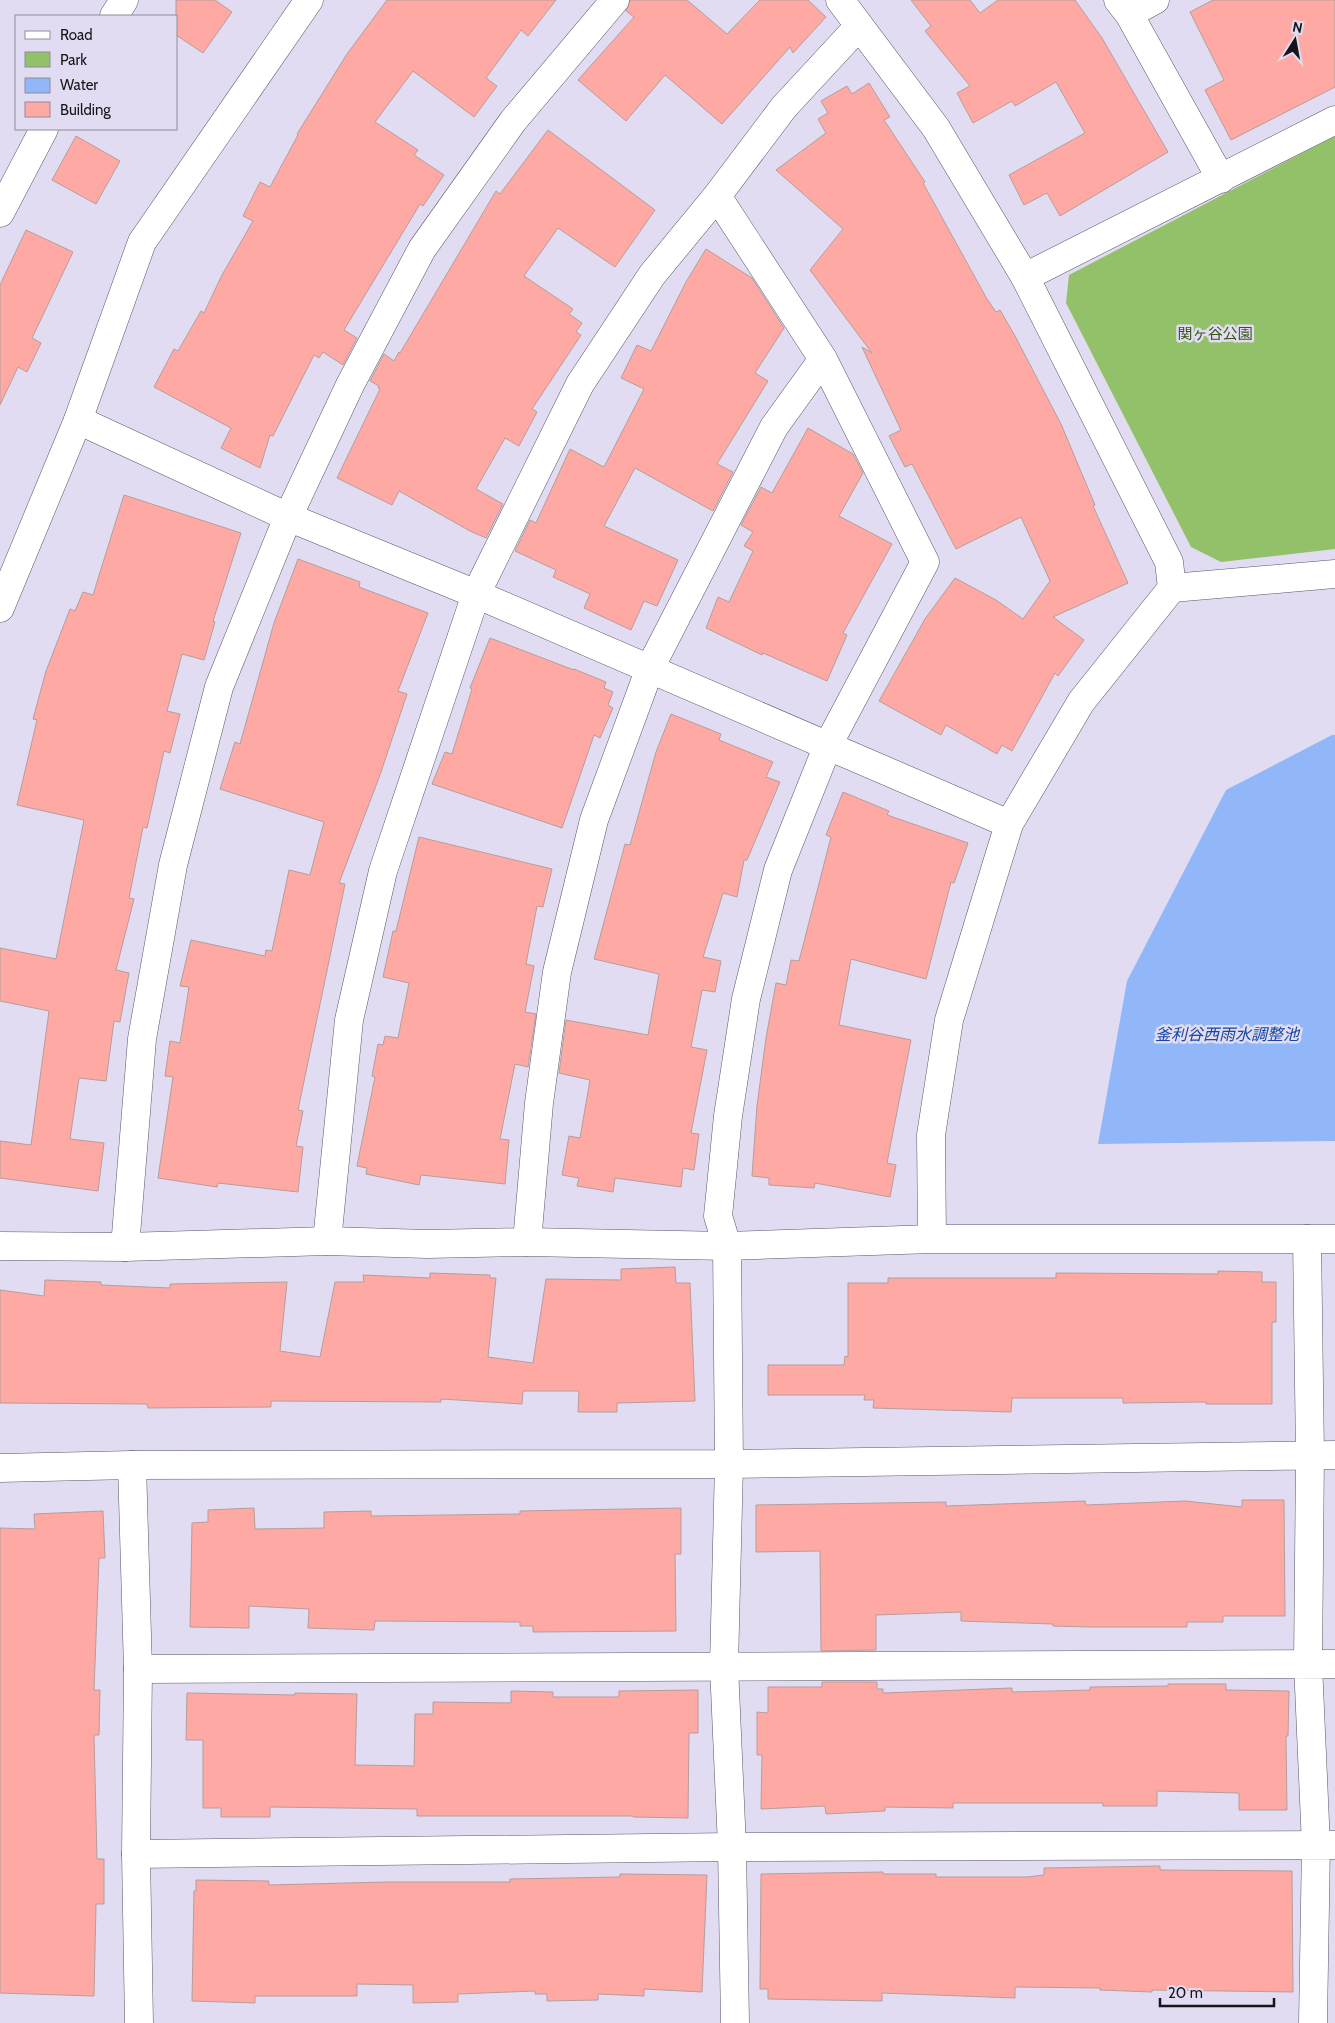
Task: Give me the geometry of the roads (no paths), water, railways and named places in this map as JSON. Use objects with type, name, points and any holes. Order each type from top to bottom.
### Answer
[{"type":"street","points":[[115,15],[124,0]]},
{"type":"street","points":[[0,608],[78,420],[142,242],[308,0]]},
{"type":"street","points":[[125,1247],[142,1039],[173,865],[219,687],[288,517],[350,384],[422,249],[513,121],[615,0]]},
{"type":"street","points":[[840,0],[936,128],[1025,277],[1169,562],[1172,588],[1081,702],[1009,824],[949,1020],[931,1136],[932,1240]]},
{"type":"street","points":[[1155,0],[1123,7],[1220,179]]},
{"type":"street","points":[[327,1241],[349,1020],[381,880],[476,594],[580,384],[652,275],[716,196],[784,107],[859,26]]},
{"type":"street","points":[[1025,277],[1335,120]]},
{"type":"street","points":[[0,213],[43,130]]},
{"type":"street","points":[[716,196],[824,359],[925,562],[828,745],[778,870],[746,999],[728,1116],[718,1216],[727,1246],[729,1464],[724,1666],[732,1847],[735,2023]]},
{"type":"street","points":[[527,1242],[539,1104],[557,972],[594,820],[650,668],[774,427],[824,359]]},
{"type":"street","points":[[78,420],[288,517],[650,668],[1009,824]]},
{"type":"street","points":[[1172,588],[1335,574]]},
{"type":"street","points":[[1307,1239],[1323,1455],[1322,1664],[1326,1845],[1313,2023]]},
{"type":"street","points":[[0,1246],[125,1247],[327,1241],[428,1244],[527,1242],[727,1246],[932,1240],[1335,1239]]},
{"type":"street","points":[[0,1468],[729,1464],[1323,1455]]},
{"type":"street","points":[[132,1466],[138,1668],[136,1854],[139,2023]]},
{"type":"street","points":[[138,1668],[1322,1664]]},
{"type":"street","points":[[136,1854],[732,1847],[1326,1845]]},
{"type":"water","name":"釜利谷西雨水調整池","points":[[1335,735],[1335,1141],[1098,1144],[1127,981],[1226,790]]},
{"type":"park label","name":"関ヶ谷公園","points":[[1215,334]]}]
